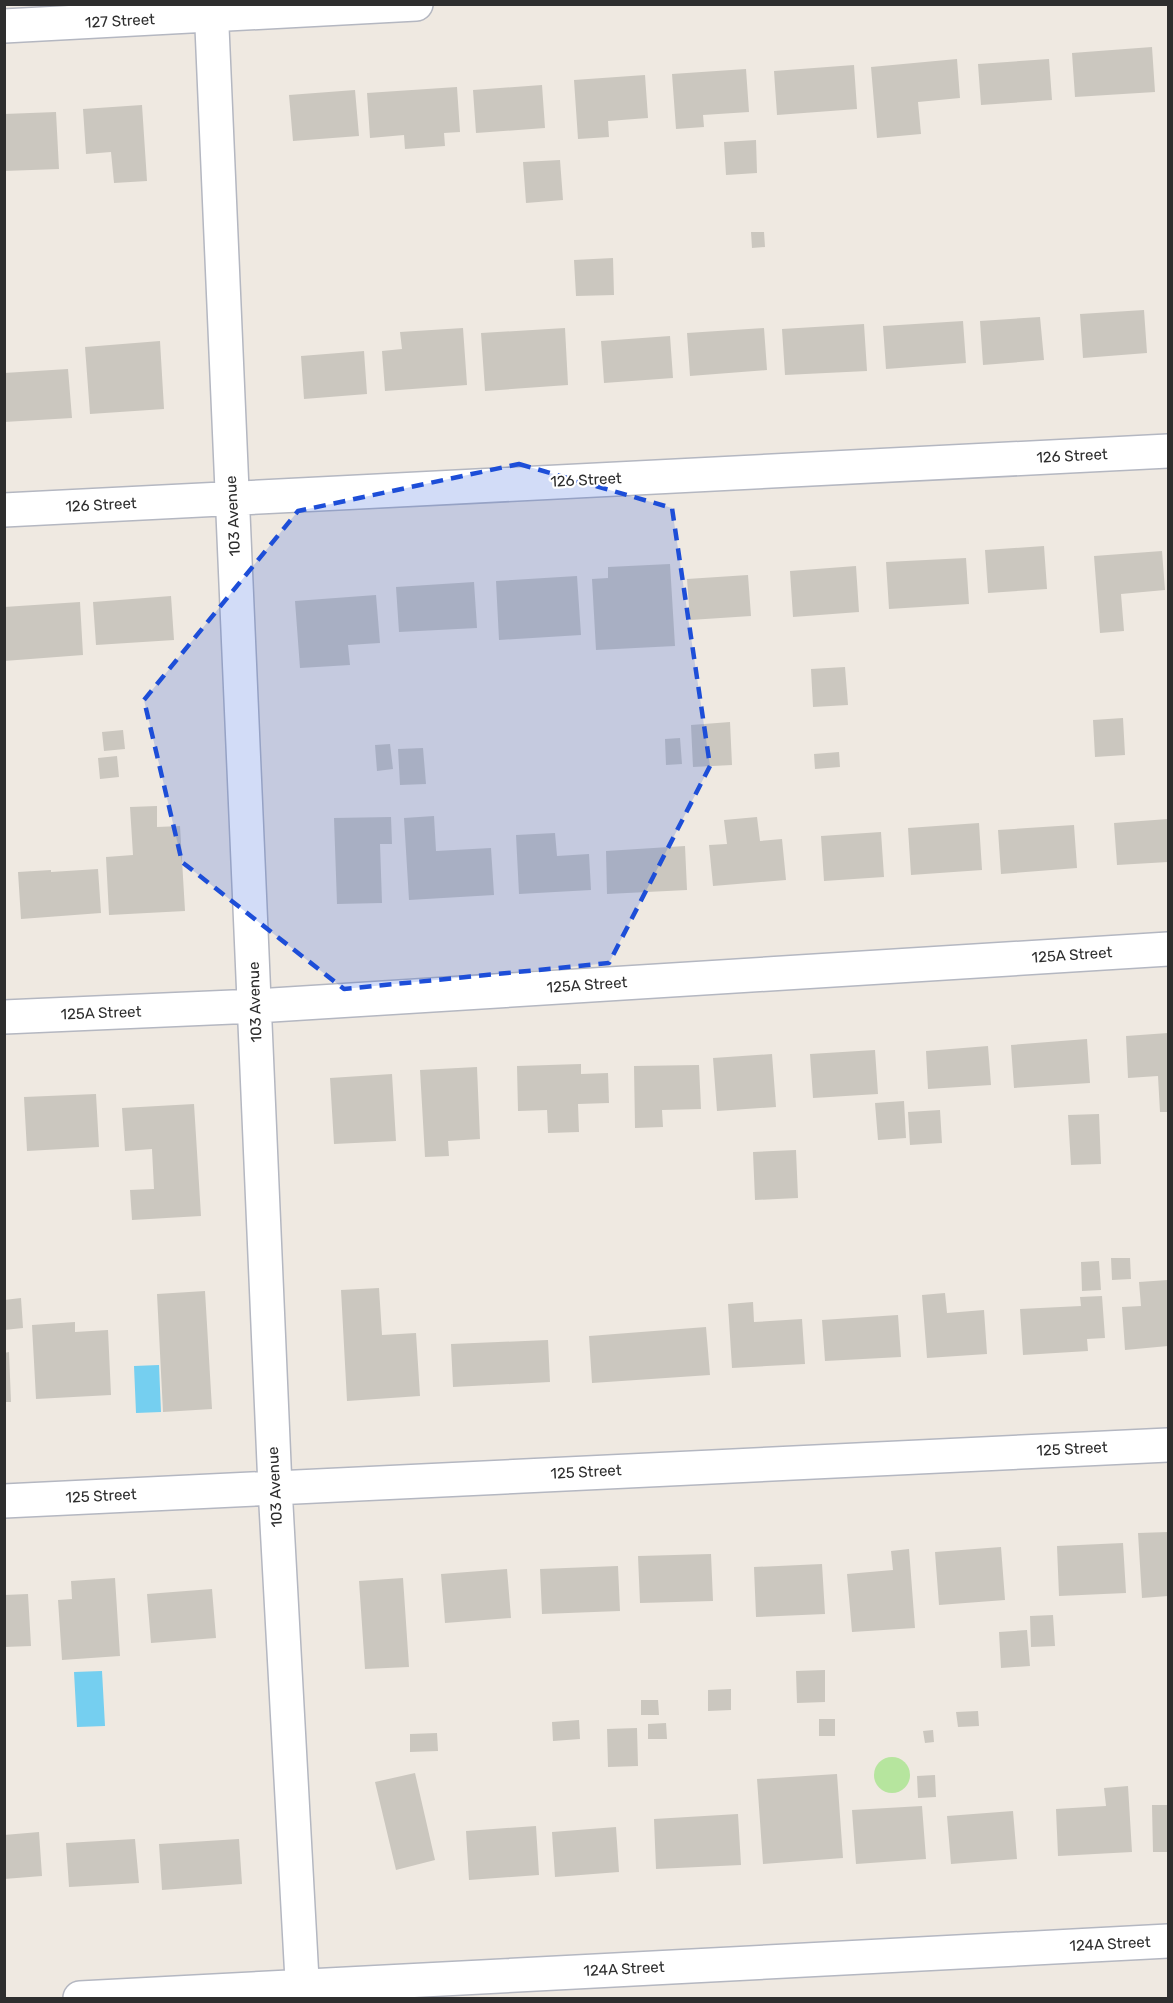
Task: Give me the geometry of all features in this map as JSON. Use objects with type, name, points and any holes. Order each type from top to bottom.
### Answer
[{"type":"street","name":"127 Street","points":[[4,26],[211,10],[416,4]]},
{"type":"street","name":"103 Avenue","points":[[211,10],[256,1006],[275,1487],[303,1992]]},
{"type":"street","name":"126 Street","points":[[4,510],[1168,451]]},
{"type":"street","name":"125A Street","points":[[4,1017],[256,1006],[1168,949]]},
{"type":"street","name":"125 Street","points":[[4,1501],[1168,1445]]},
{"type":"street","name":"124A Street","points":[[80,1998],[303,1992],[1168,1941]]},
{"type":"highlighted area","points":[[519,464],[672,508],[710,766],[609,963],[344,989],[182,862],[144,700],[298,511]]},
{"type":"green space","points":[[892,1757],[905,1762],[910,1775],[905,1788],[892,1793],[879,1788],[874,1775],[879,1762]]},
{"type":"water","points":[[159,1365],[161,1412],[136,1413],[134,1366]]},
{"type":"water","points":[[102,1671],[105,1726],[77,1727],[74,1672]]},
{"type":"building","points":[[1152,47],[1155,92],[1075,97],[1072,53]]},
{"type":"building","points":[[957,59],[960,98],[918,102],[921,134],[877,138],[871,67]]},
{"type":"building","points":[[1049,59],[1052,100],[981,105],[978,64]]},
{"type":"building","points":[[854,65],[857,109],[777,115],[774,71]]},
{"type":"building","points":[[746,69],[749,112],[703,115],[704,127],[676,129],[672,74]]},
{"type":"building","points":[[645,75],[648,118],[608,121],[609,137],[578,139],[574,80]]},
{"type":"building","points":[[542,85],[545,128],[476,133],[473,90]]},
{"type":"building","points":[[457,87],[460,132],[444,133],[445,146],[405,149],[404,135],[370,138],[367,93]]},
{"type":"building","points":[[355,90],[359,136],[293,141],[289,95]]},
{"type":"building","points":[[142,105],[147,181],[114,183],[111,152],[86,154],[83,109]]},
{"type":"building","points":[[56,112],[59,169],[4,171],[4,114]]},
{"type":"building","points":[[756,140],[757,173],[726,175],[724,142]]},
{"type":"building","points":[[560,160],[563,200],[526,203],[523,162]]},
{"type":"building","points":[[751,232],[764,232],[765,247],[752,248]]},
{"type":"building","points":[[613,258],[614,295],[576,296],[574,260]]},
{"type":"building","points":[[1144,310],[1147,353],[1083,358],[1080,314]]},
{"type":"building","points":[[1040,317],[1044,360],[983,365],[980,321]]},
{"type":"building","points":[[963,321],[966,363],[886,369],[883,326]]},
{"type":"building","points":[[864,324],[867,371],[785,375],[782,329]]},
{"type":"building","points":[[463,328],[467,385],[385,391],[382,351],[402,349],[400,332]]},
{"type":"building","points":[[565,328],[568,385],[485,391],[481,333]]},
{"type":"building","points":[[764,328],[767,370],[690,376],[687,333]]},
{"type":"building","points":[[670,336],[673,378],[604,383],[601,341]]},
{"type":"building","points":[[160,341],[164,409],[90,414],[85,347]]},
{"type":"building","points":[[364,351],[367,394],[304,399],[301,356]]},
{"type":"building","points":[[68,369],[72,418],[4,422],[4,373]]},
{"type":"building","points":[[1044,546],[1047,589],[988,593],[985,550]]},
{"type":"building","points":[[1162,551],[1165,590],[1121,594],[1124,631],[1100,633],[1094,556]]},
{"type":"building","points":[[966,558],[969,604],[889,609],[886,562]]},
{"type":"building","points":[[670,564],[675,646],[596,650],[592,579],[608,578],[608,567]]},
{"type":"building","points":[[856,566],[859,612],[793,617],[790,571]]},
{"type":"building","points":[[748,575],[751,616],[690,620],[687,579]]},
{"type":"building","points":[[577,576],[581,635],[499,640],[496,581]]},
{"type":"building","points":[[474,582],[477,628],[399,632],[396,587]]},
{"type":"building","points":[[376,595],[380,643],[348,645],[350,665],[300,668],[295,601]]},
{"type":"building","points":[[171,596],[174,640],[96,645],[93,602]]},
{"type":"building","points":[[80,602],[83,655],[4,661],[4,607]]},
{"type":"building","points":[[845,667],[848,705],[813,707],[811,669]]},
{"type":"building","points":[[1123,718],[1125,755],[1095,757],[1093,720]]},
{"type":"building","points":[[730,722],[732,765],[693,767],[691,725]]},
{"type":"building","points":[[123,730],[125,749],[104,751],[102,732]]},
{"type":"building","points":[[680,738],[682,764],[666,765],[665,739]]},
{"type":"building","points":[[390,744],[393,769],[377,771],[375,745]]},
{"type":"building","points":[[423,748],[426,784],[400,785],[398,749]]},
{"type":"building","points":[[839,752],[840,767],[815,769],[814,754]]},
{"type":"building","points":[[117,756],[119,777],[100,779],[98,758]]},
{"type":"building","points":[[157,806],[157,827],[180,826],[185,911],[109,915],[106,857],[133,855],[130,807]]},
{"type":"building","points":[[434,816],[436,851],[491,848],[494,895],[409,900],[404,818]]},
{"type":"building","points":[[391,817],[392,844],[380,844],[382,903],[337,904],[334,818]]},
{"type":"building","points":[[757,817],[760,841],[782,839],[786,880],[713,886],[709,845],[727,844],[724,820]]},
{"type":"building","points":[[1168,819],[1168,862],[1117,865],[1114,823]]},
{"type":"building","points":[[979,823],[982,870],[911,875],[908,828]]},
{"type":"building","points":[[1074,825],[1077,868],[1001,874],[998,830]]},
{"type":"building","points":[[881,832],[884,877],[824,881],[821,836]]},
{"type":"building","points":[[555,833],[557,856],[589,854],[591,890],[519,894],[516,835]]},
{"type":"building","points":[[685,846],[687,890],[607,894],[606,851]]},
{"type":"building","points":[[98,869],[101,913],[21,919],[18,872]]},
{"type":"building","points":[[1168,1033],[1168,1112],[1160,1112],[1158,1076],[1128,1078],[1126,1036]]},
{"type":"building","points":[[1087,1039],[1090,1083],[1014,1088],[1011,1045]]},
{"type":"building","points":[[988,1046],[991,1085],[928,1089],[926,1051]]},
{"type":"building","points":[[875,1050],[878,1094],[813,1098],[810,1054]]},
{"type":"building","points":[[772,1054],[776,1107],[717,1111],[713,1058]]},
{"type":"building","points":[[581,1064],[581,1074],[608,1073],[609,1103],[578,1104],[579,1132],[548,1133],[547,1110],[518,1111],[517,1066]]},
{"type":"building","points":[[699,1065],[701,1109],[662,1110],[663,1127],[635,1128],[634,1066]]},
{"type":"building","points":[[477,1067],[480,1139],[448,1141],[449,1156],[425,1157],[420,1070]]},
{"type":"building","points":[[392,1074],[396,1141],[334,1144],[330,1078]]},
{"type":"building","points":[[96,1094],[99,1147],[27,1151],[24,1097]]},
{"type":"building","points":[[904,1101],[906,1138],[878,1140],[875,1103]]},
{"type":"building","points":[[194,1104],[201,1216],[132,1220],[130,1190],[154,1189],[152,1149],[125,1151],[122,1108]]},
{"type":"building","points":[[940,1110],[942,1143],[910,1145],[908,1112]]},
{"type":"building","points":[[1099,1114],[1101,1164],[1071,1165],[1068,1115]]},
{"type":"building","points":[[796,1150],[798,1198],[755,1200],[753,1152]]},
{"type":"building","points":[[1111,1258],[1130,1258],[1131,1279],[1112,1280]]},
{"type":"building","points":[[1099,1261],[1101,1290],[1082,1291],[1081,1262]]},
{"type":"building","points":[[1168,1280],[1168,1346],[1125,1350],[1122,1307],[1141,1306],[1139,1282]]},
{"type":"building","points":[[379,1288],[382,1335],[416,1333],[420,1396],[347,1401],[341,1290]]},
{"type":"building","points":[[205,1291],[212,1409],[163,1412],[157,1294]]},
{"type":"building","points":[[945,1293],[947,1313],[984,1310],[987,1354],[927,1358],[922,1295]]},
{"type":"building","points":[[1102,1296],[1105,1338],[1087,1339],[1088,1351],[1023,1355],[1020,1309],[1081,1306],[1080,1297]]},
{"type":"building","points":[[21,1298],[23,1328],[4,1330],[4,1300]]},
{"type":"building","points":[[753,1302],[754,1322],[802,1319],[805,1364],[732,1368],[728,1304]]},
{"type":"building","points":[[898,1315],[901,1357],[825,1361],[822,1320]]},
{"type":"building","points":[[75,1322],[75,1332],[108,1330],[111,1395],[36,1399],[32,1325]]},
{"type":"building","points":[[706,1327],[710,1375],[592,1383],[589,1336]]},
{"type":"building","points":[[548,1340],[550,1382],[453,1387],[451,1344]]},
{"type":"building","points":[[9,1352],[11,1402],[4,1402],[4,1353]]},
{"type":"building","points":[[1168,1532],[1168,1596],[1142,1598],[1138,1533]]},
{"type":"building","points":[[1123,1543],[1126,1593],[1059,1596],[1057,1546]]},
{"type":"building","points":[[1001,1547],[1005,1600],[939,1605],[935,1552]]},
{"type":"building","points":[[909,1549],[915,1628],[852,1632],[847,1574],[893,1570],[891,1551]]},
{"type":"building","points":[[711,1554],[713,1601],[640,1603],[638,1556]]},
{"type":"building","points":[[822,1564],[825,1614],[756,1617],[754,1567]]},
{"type":"building","points":[[618,1566],[620,1611],[542,1614],[540,1569]]},
{"type":"building","points":[[507,1569],[511,1618],[445,1623],[441,1574]]},
{"type":"building","points":[[115,1578],[120,1656],[62,1660],[58,1600],[72,1599],[71,1581]]},
{"type":"building","points":[[403,1578],[409,1667],[365,1669],[359,1581]]},
{"type":"building","points":[[212,1589],[216,1638],[151,1643],[147,1594]]},
{"type":"building","points":[[28,1594],[31,1646],[4,1647],[4,1595]]},
{"type":"building","points":[[1053,1615],[1055,1646],[1031,1647],[1030,1616]]},
{"type":"building","points":[[1027,1630],[1030,1666],[1001,1668],[999,1632]]},
{"type":"building","points":[[825,1670],[825,1702],[797,1703],[796,1671]]},
{"type":"building","points":[[731,1689],[731,1710],[708,1711],[708,1690]]},
{"type":"building","points":[[641,1700],[658,1700],[659,1715],[641,1715]]},
{"type":"building","points":[[978,1711],[979,1726],[958,1727],[956,1712]]},
{"type":"building","points":[[819,1719],[835,1719],[835,1736],[819,1736]]},
{"type":"building","points":[[579,1720],[580,1739],[553,1741],[552,1722]]},
{"type":"building","points":[[666,1723],[667,1739],[648,1739],[648,1724]]},
{"type":"building","points":[[637,1728],[638,1766],[608,1767],[607,1729]]},
{"type":"building","points":[[933,1730],[934,1742],[925,1743],[923,1731]]},
{"type":"building","points":[[437,1733],[438,1751],[410,1752],[410,1734]]},
{"type":"building","points":[[415,1773],[435,1860],[396,1870],[375,1782]]},
{"type":"building","points":[[837,1774],[843,1858],[763,1864],[757,1779]]},
{"type":"building","points":[[935,1775],[936,1797],[918,1798],[917,1776]]},
{"type":"building","points":[[1128,1786],[1132,1852],[1058,1856],[1056,1809],[1106,1806],[1104,1788]]},
{"type":"building","points":[[1152,1805],[1168,1805],[1168,1852],[1153,1852]]},
{"type":"building","points":[[922,1806],[926,1859],[856,1864],[852,1810]]},
{"type":"building","points":[[1013,1811],[1017,1859],[951,1864],[947,1816]]},
{"type":"building","points":[[738,1814],[741,1865],[656,1869],[654,1819]]},
{"type":"building","points":[[536,1826],[539,1875],[469,1880],[466,1831]]},
{"type":"building","points":[[616,1827],[619,1872],[555,1877],[552,1832]]},
{"type":"building","points":[[39,1832],[42,1876],[4,1879],[4,1835]]},
{"type":"building","points":[[135,1839],[139,1883],[69,1887],[66,1843]]},
{"type":"building","points":[[239,1839],[242,1884],[162,1890],[159,1844]]}]
